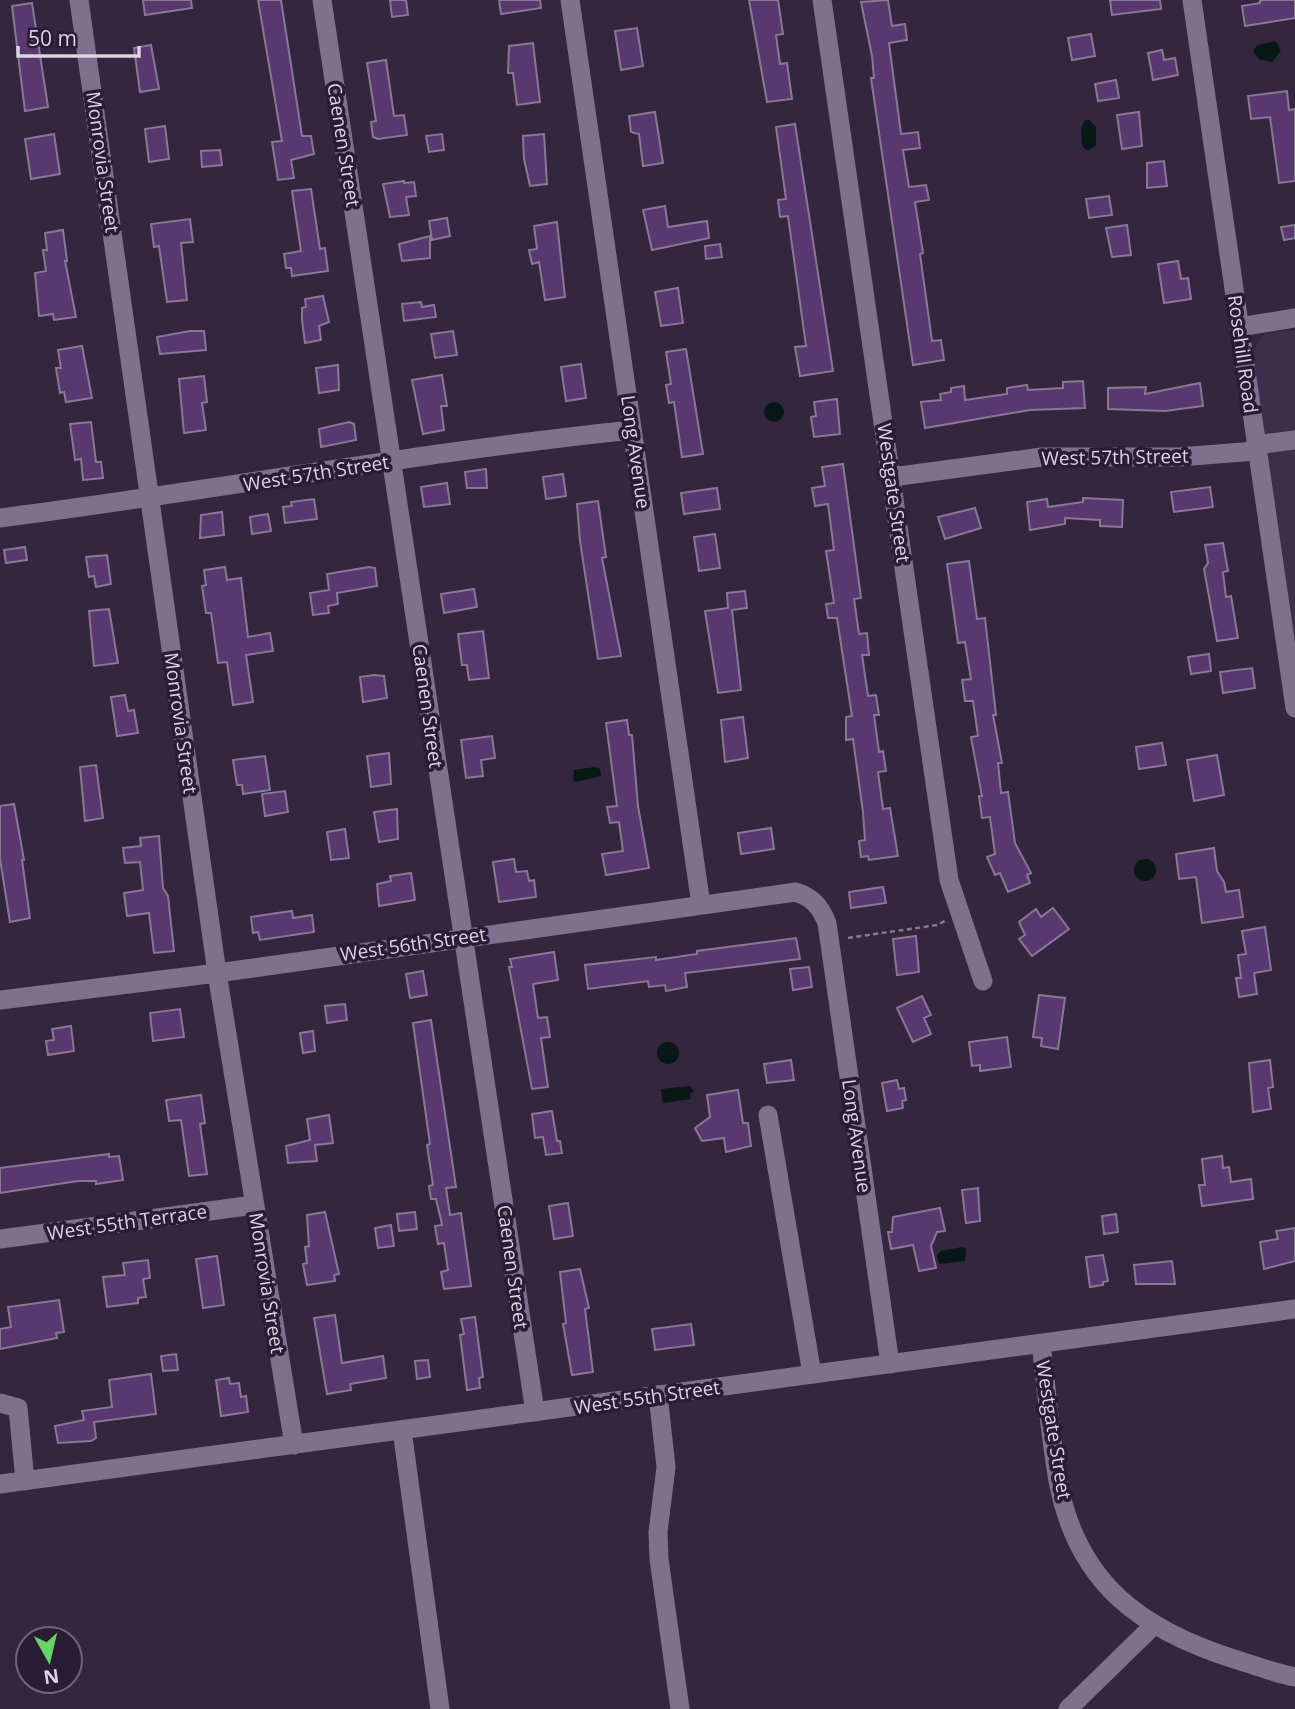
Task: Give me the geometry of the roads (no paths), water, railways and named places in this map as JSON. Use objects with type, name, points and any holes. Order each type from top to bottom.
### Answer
[{"type":"street","name":"Monrovia Street","points":[[79,0],[217,973],[294,1444]]},
{"type":"street","name":"Caenen Street","points":[[322,0],[535,1412]]},
{"type":"street","name":"Long Avenue","points":[[570,0],[701,905]]},
{"type":"street","name":"Westgate Street","points":[[822,0],[949,880],[983,981]]},
{"type":"street","name":"Rosehill Road","points":[[1192,0],[1255,448],[1294,696]]},
{"type":"street","points":[[1239,327],[1295,318]]},
{"type":"street","name":"West 57th Street","points":[[0,518],[149,499],[391,461],[632,430]]},
{"type":"street","name":"West 57th Street","points":[[892,477],[1042,457],[1179,457],[1255,448],[1295,440]]},
{"type":"street","name":"West 56th Street","points":[[0,1000],[217,973],[464,936],[796,892],[810,897],[821,909]]},
{"type":"street","name":"Long Avenue","points":[[821,909],[828,935],[890,1364]]},
{"type":"street","points":[[768,1115],[812,1374]]},
{"type":"street","name":"West 55th Terrace","points":[[0,1239],[254,1205]]},
{"type":"street","name":"West 55th Street","points":[[0,1484],[1295,1309]]},
{"type":"street","name":"Westgate Street","points":[[1041,1343],[1060,1487],[1070,1524],[1083,1552],[1103,1582],[1133,1612],[1176,1639],[1295,1677]]},
{"type":"street","points":[[658,1395],[666,1467],[658,1532],[659,1559],[680,1709]]},
{"type":"street","points":[[0,1403],[18,1408],[25,1481]]},
{"type":"street","points":[[402,1430],[440,1709]]},
{"type":"street","points":[[1068,1709],[1154,1625]]}]
